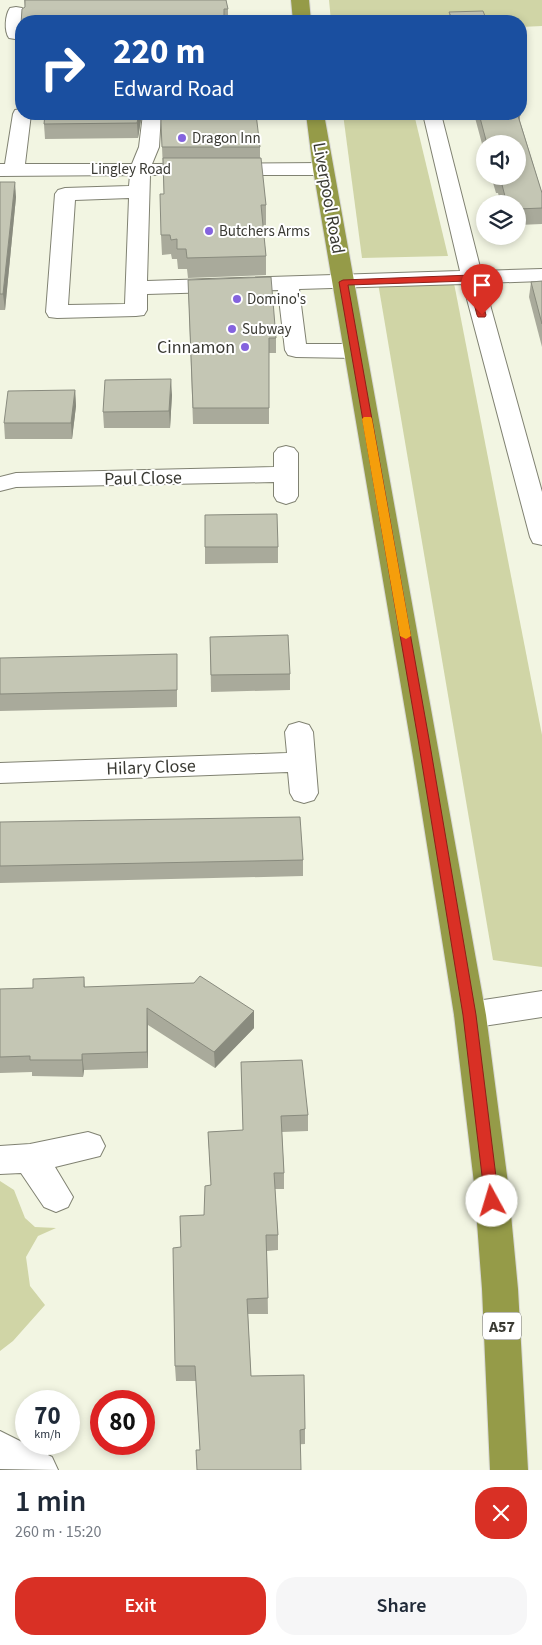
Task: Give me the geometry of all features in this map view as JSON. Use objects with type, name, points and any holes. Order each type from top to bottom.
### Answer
[{"type":"highway","points":[[300,0],[301,15]]},
{"type":"highway","name":"Liverpool Road","points":[[316,120],[424,738],[470,1015],[491,1183],[500,1289],[509,1470]]},
{"type":"street","points":[[7,170],[20,120]]},
{"type":"street","points":[[140,192],[65,194],[57,312],[136,310],[140,192],[140,169],[149,146],[151,120]]},
{"type":"street","points":[[433,120],[472,278],[542,537]]},
{"type":"street","name":"Lingley Road","points":[[7,170],[323,168]]},
{"type":"street","points":[[136,288],[542,276]]},
{"type":"street","points":[[288,284],[296,350],[355,351]]},
{"type":"street","name":"Paul Close","points":[[0,484],[16,480],[286,475]]},
{"type":"street","points":[[299,732],[304,793]]},
{"type":"street","name":"Hilary Close","points":[[0,773],[301,762]]},
{"type":"street","points":[[470,1015],[542,1004]]},
{"type":"street","points":[[15,1159],[88,1146]]},
{"type":"street","points":[[15,1159],[56,1197]]},
{"type":"street","points":[[0,1449],[39,1470]]},
{"type":"green space","points":[[329,0],[542,0],[542,26],[527,27],[527,15],[330,15]]},
{"type":"green space","points":[[344,120],[415,120],[448,256],[362,258]]},
{"type":"green space","points":[[377,277],[453,278],[542,735],[542,967],[493,960]]},
{"type":"green space","points":[[0,1181],[14,1190],[25,1218],[35,1227],[56,1228],[38,1236],[26,1257],[30,1286],[45,1305],[13,1341],[0,1351]]},
{"type":"building","points":[[25,0],[226,0],[228,9],[224,9],[224,15],[22,15],[22,9],[25,7]]},
{"type":"building","points":[[483,11],[485,15],[450,15],[449,12]]},
{"type":"building","points":[[44,120],[138,120],[137,123],[44,124]]},
{"type":"building","points":[[161,120],[257,120],[260,147],[162,147]]},
{"type":"building","points":[[481,120],[519,120],[524,135],[485,135]]},
{"type":"building","points":[[526,142],[542,193],[542,208],[526,209],[526,195],[505,195],[502,185],[526,185]]},
{"type":"building","points":[[163,158],[261,158],[266,205],[261,205],[266,256],[187,258],[186,249],[177,249],[177,239],[171,240],[170,235],[161,235],[160,194],[164,194]]},
{"type":"building","points":[[0,182],[15,182],[3,294],[0,294]]},
{"type":"building","points":[[271,277],[276,338],[269,338],[269,408],[193,408],[188,280]]},
{"type":"building","points":[[542,281],[542,324],[531,282]]},
{"type":"building","points":[[171,379],[169,411],[103,412],[105,380]]},
{"type":"building","points":[[75,390],[71,423],[4,423],[8,391]]},
{"type":"building","points":[[277,514],[278,547],[205,547],[205,515]]},
{"type":"building","points":[[288,635],[290,674],[211,675],[210,637]]},
{"type":"building","points":[[177,654],[177,690],[0,694],[0,658]]},
{"type":"building","points":[[300,817],[303,860],[0,866],[0,822]]},
{"type":"building","points":[[200,976],[254,1011],[214,1052],[147,1008],[147,1052],[82,1054],[82,1060],[30,1060],[30,1056],[0,1057],[0,989],[33,988],[33,979],[84,977],[84,987],[194,983]]},
{"type":"building","points":[[302,1060],[308,1115],[281,1116],[284,1173],[274,1173],[278,1235],[266,1235],[268,1298],[247,1299],[251,1376],[304,1375],[305,1429],[300,1430],[301,1470],[197,1470],[196,1450],[200,1450],[195,1366],[175,1366],[173,1248],[181,1247],[180,1216],[204,1215],[205,1186],[211,1185],[208,1132],[243,1130],[241,1062]]},
{"type":"slow traffic","points":[[367,419],[406,636]]},
{"type":"place","name":"Dragon Inn","points":[[182,138]]},
{"type":"place","name":"Butchers Arms","points":[[209,231]]},
{"type":"place","name":"Domino's","points":[[237,299]]},
{"type":"place","name":"Subway","points":[[232,329]]},
{"type":"place","name":"Cinnamon","points":[[245,347]]},
{"type":"route","points":[[482,315],[472,278],[343,282],[424,739],[470,1015],[492,1201]]}]
